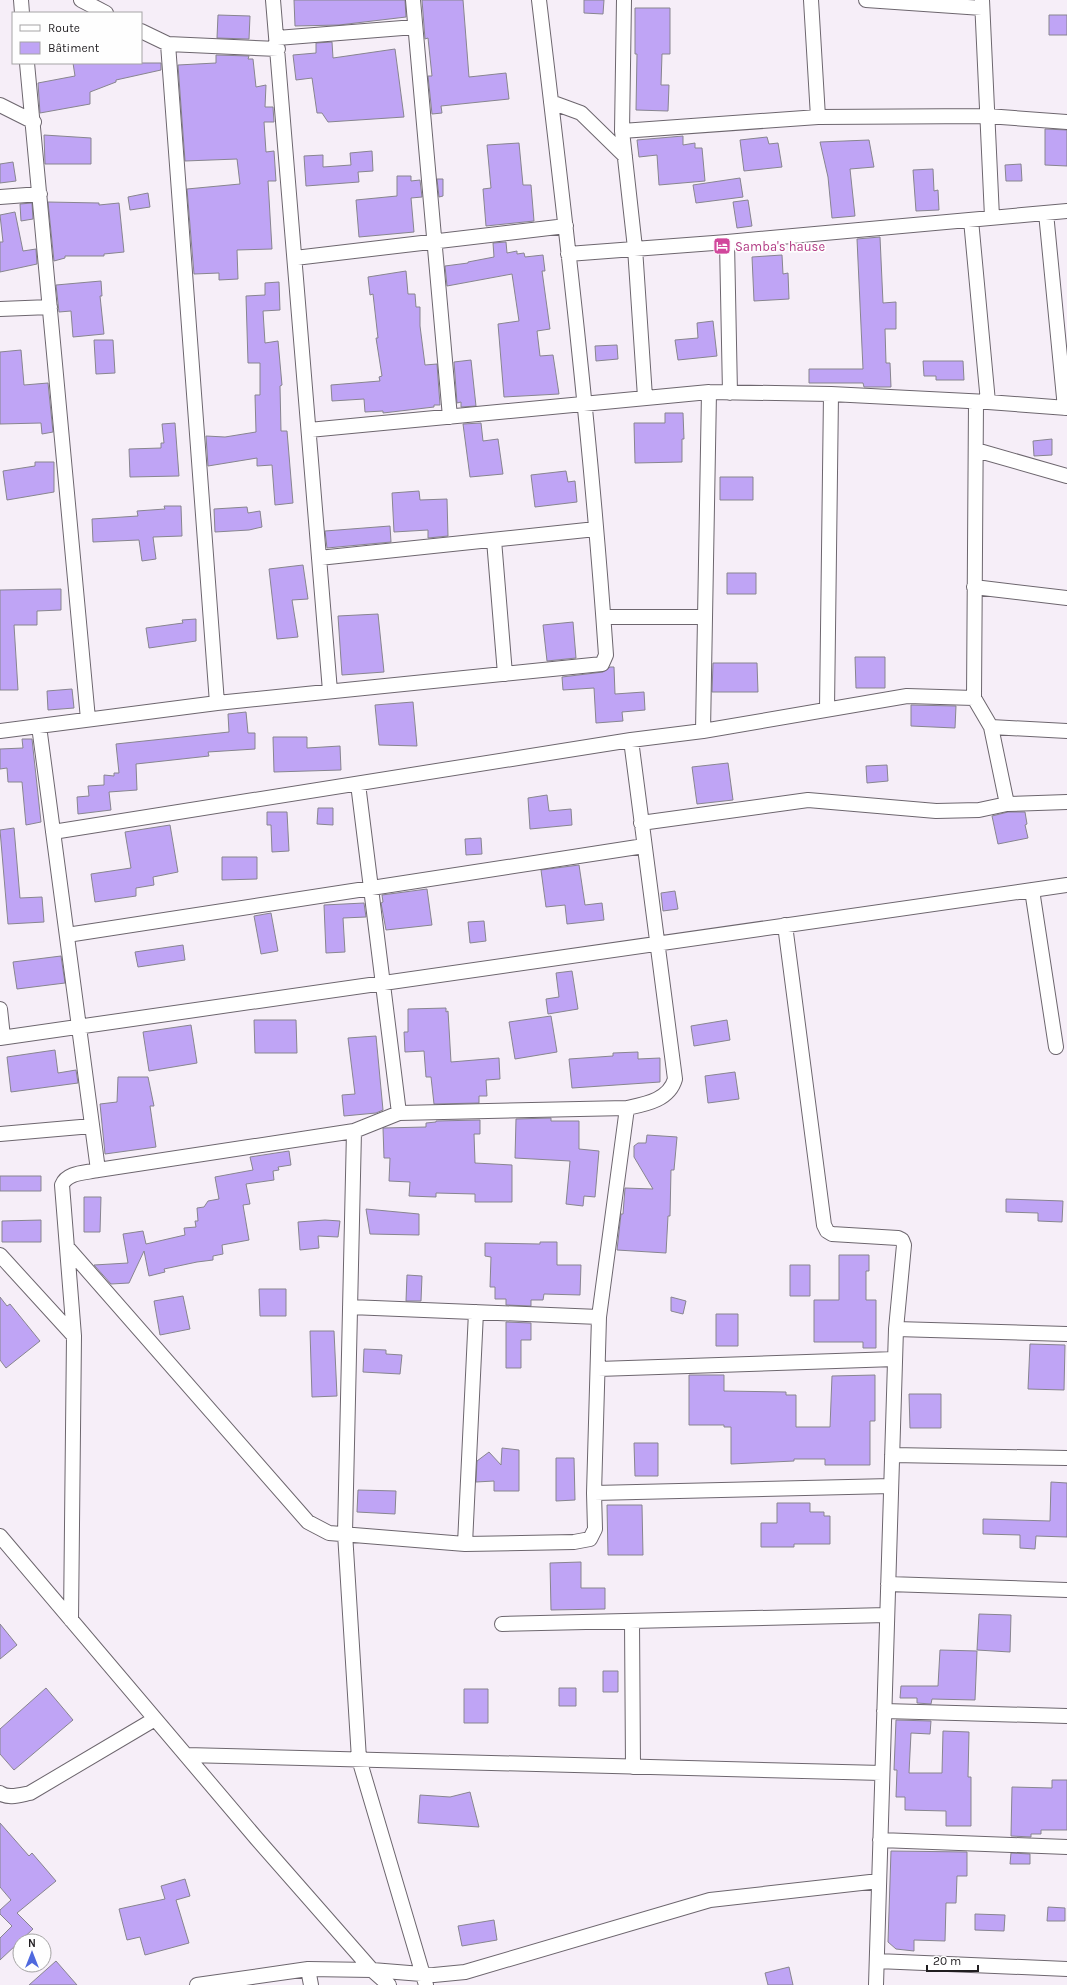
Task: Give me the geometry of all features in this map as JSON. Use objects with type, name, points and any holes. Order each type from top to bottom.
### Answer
[{"type":"street","points":[[21,0],[22,12]]},
{"type":"street","points":[[80,0],[104,12]]},
{"type":"street","points":[[274,0],[330,691]]},
{"type":"street","points":[[413,0],[450,417]]},
{"type":"street","points":[[0,731],[217,703],[602,664],[606,655],[604,617],[585,404],[566,226],[539,0]]},
{"type":"street","points":[[624,0],[622,130],[635,248],[645,397]]},
{"type":"street","points":[[811,0],[818,117]]},
{"type":"street","points":[[866,0],[982,4],[992,217]]},
{"type":"street","points":[[142,31],[168,44],[277,44],[415,27]]},
{"type":"street","points":[[168,44],[217,703]]},
{"type":"street","points":[[27,64],[34,122],[88,720]]},
{"type":"street","points":[[551,102],[581,113],[625,156]]},
{"type":"street","points":[[0,105],[34,122]]},
{"type":"street","points":[[622,130],[818,117],[987,116],[1067,122]]},
{"type":"street","points":[[0,197],[40,194]]},
{"type":"street","points":[[568,254],[726,242],[1067,211]]},
{"type":"street","points":[[309,430],[709,392],[831,394],[1066,408],[1046,213]]},
{"type":"street","points":[[971,220],[982,402],[976,450],[974,698],[991,727],[1007,804]]},
{"type":"street","points":[[295,258],[566,226]]},
{"type":"street","points":[[726,242],[730,393]]},
{"type":"street","points":[[0,309],[50,307]]},
{"type":"street","points":[[703,731],[709,392]]},
{"type":"street","points":[[827,709],[831,394]]},
{"type":"street","points":[[976,450],[1067,476]]},
{"type":"street","points":[[320,558],[596,529]]},
{"type":"street","points":[[494,540],[505,674]]},
{"type":"street","points":[[974,587],[1067,598]]},
{"type":"street","points":[[604,617],[705,617]]},
{"type":"street","points":[[53,832],[631,740],[703,731],[907,696],[974,698]]},
{"type":"street","points":[[39,726],[98,1170]]},
{"type":"street","points":[[991,727],[1067,731]]},
{"type":"street","points":[[71,1620],[74,1336],[62,1185],[64,1180],[70,1176],[98,1170],[354,1131],[400,1113],[627,1108],[656,1100],[668,1092],[673,1086],[675,1079],[656,944],[631,740]]},
{"type":"street","points":[[358,784],[400,1113]]},
{"type":"street","points":[[641,823],[808,800],[936,811],[979,810],[1007,804],[1067,802]]},
{"type":"street","points":[[67,935],[644,846]]},
{"type":"street","points":[[0,1009],[2,1038],[1067,885]]},
{"type":"street","points":[[1032,890],[1056,1047]]},
{"type":"street","points":[[784,925],[824,1225],[827,1231],[832,1234],[898,1238],[902,1240],[904,1245],[896,1329],[876,1985]]},
{"type":"street","points":[[67,1247],[308,1522],[329,1533],[345,1533],[465,1544],[574,1542],[590,1539],[595,1529],[594,1493],[599,1317],[627,1108]]},
{"type":"street","points":[[0,1134],[92,1126]]},
{"type":"street","points":[[354,1131],[345,1533],[358,1759],[424,1980]]},
{"type":"street","points":[[0,1255],[74,1336]]},
{"type":"street","points":[[350,1307],[599,1317]]},
{"type":"street","points":[[465,1544],[476,1312]]},
{"type":"street","points":[[896,1329],[1067,1334]]},
{"type":"street","points":[[598,1370],[895,1359]]},
{"type":"street","points":[[892,1455],[1067,1458]]},
{"type":"street","points":[[594,1493],[891,1486]]},
{"type":"street","points":[[0,1536],[256,1839],[372,1970],[389,1985]]},
{"type":"street","points":[[888,1584],[1067,1590]]},
{"type":"street","points":[[502,1624],[887,1615]]},
{"type":"street","points":[[632,1621],[632,1766]]},
{"type":"street","points":[[884,1710],[1067,1716]]},
{"type":"street","points":[[0,1793],[3,1795],[17,1796],[30,1793],[155,1719]]},
{"type":"street","points":[[186,1755],[882,1773]]},
{"type":"street","points":[[880,1840],[1067,1847]]},
{"type":"street","points":[[197,1985],[308,1969],[372,1970],[424,1980],[465,1972],[710,1900],[879,1881]]},
{"type":"street","points":[[877,1961],[1067,1969]]},
{"type":"street","points":[[308,1969],[311,1985]]},
{"type":"building","points":[[294,0],[405,0],[406,17],[339,25],[295,26]]},
{"type":"building","points":[[422,0],[463,0],[469,77],[506,73],[509,99],[441,106],[442,113],[432,114],[428,76],[432,76],[428,38],[425,39]]},
{"type":"building","points":[[584,0],[604,0],[603,14],[584,13]]},
{"type":"building","points":[[635,8],[670,8],[670,54],[662,54],[661,85],[669,85],[668,111],[636,110],[637,54],[635,54]]},
{"type":"building","points":[[218,15],[250,16],[249,39],[217,38]]},
{"type":"building","points":[[1049,15],[1067,15],[1067,35],[1049,35]]},
{"type":"building","points":[[332,42],[333,58],[395,49],[404,117],[328,122],[322,113],[317,113],[312,78],[296,80],[293,55],[316,53],[316,43]]},
{"type":"building","points":[[216,55],[249,56],[248,59],[253,59],[256,87],[266,85],[265,107],[273,107],[274,122],[264,122],[266,152],[274,151],[276,181],[268,181],[272,249],[237,250],[238,279],[219,280],[219,273],[194,274],[187,189],[240,184],[237,159],[185,161],[178,65],[216,63]]},
{"type":"building","points":[[161,63],[161,70],[116,80],[116,82],[90,92],[90,104],[40,113],[38,83],[75,76],[73,64]]},
{"type":"building","points":[[1045,129],[1067,130],[1067,166],[1045,165]]},
{"type":"building","points":[[44,135],[91,138],[91,164],[45,164]]},
{"type":"building","points":[[683,136],[683,145],[695,143],[695,148],[702,148],[705,181],[659,185],[657,155],[639,157],[637,140]]},
{"type":"building","points":[[767,137],[769,144],[778,143],[782,167],[744,171],[740,140]]},
{"type":"building","points":[[869,140],[874,167],[850,169],[855,216],[832,218],[828,177],[820,142]]},
{"type":"building","points":[[519,143],[523,185],[531,185],[534,221],[486,226],[483,189],[491,188],[487,145]]},
{"type":"building","points":[[372,151],[373,171],[358,172],[359,182],[306,186],[304,156],[323,155],[323,167],[351,165],[350,153]]},
{"type":"building","points":[[13,162],[16,181],[0,183],[0,164]]},
{"type":"building","points":[[1021,164],[1022,181],[1006,181],[1005,165]]},
{"type":"building","points":[[933,169],[934,191],[938,190],[939,210],[916,211],[913,170]]},
{"type":"building","points":[[397,176],[411,176],[411,181],[420,180],[422,197],[411,198],[414,232],[359,237],[356,200],[397,196]]},
{"type":"building","points":[[740,178],[743,197],[696,203],[693,185]]},
{"type":"building","points":[[437,179],[443,179],[443,196],[439,197]]},
{"type":"building","points":[[148,193],[150,207],[130,210],[128,197]]},
{"type":"building","points":[[748,200],[752,226],[737,228],[733,202]]},
{"type":"building","points":[[48,202],[99,203],[99,205],[119,203],[124,252],[104,254],[104,256],[65,256],[65,258],[54,261]]},
{"type":"building","points":[[32,203],[33,219],[21,221],[20,204]]},
{"type":"building","points":[[15,212],[23,251],[36,249],[37,264],[0,272],[0,242],[3,242],[0,215]]},
{"type":"building","points":[[880,237],[883,303],[896,302],[896,329],[885,329],[886,363],[890,363],[891,387],[864,387],[863,383],[809,383],[809,369],[863,369],[857,239]]},
{"type":"building","points":[[506,242],[507,253],[517,251],[517,254],[524,253],[525,257],[543,255],[545,271],[542,271],[550,329],[537,331],[540,356],[553,355],[559,394],[504,397],[498,324],[519,321],[512,274],[447,286],[445,266],[468,263],[494,257],[493,243]]},
{"type":"building","points":[[782,255],[783,274],[788,273],[789,299],[754,301],[752,257]]},
{"type":"building","points":[[406,271],[408,294],[415,294],[416,307],[420,307],[420,326],[425,365],[437,364],[440,405],[383,413],[383,411],[365,412],[364,399],[332,401],[331,385],[380,381],[379,377],[382,376],[376,338],[378,338],[373,294],[370,295],[368,277]]},
{"type":"building","points":[[101,281],[102,296],[100,296],[104,334],[73,337],[71,311],[59,312],[56,285]]},
{"type":"building","points":[[279,282],[280,310],[263,311],[265,343],[278,341],[282,385],[280,386],[281,431],[287,431],[293,503],[275,505],[272,465],[257,466],[257,458],[208,466],[206,436],[225,437],[256,432],[255,395],[260,395],[260,363],[248,363],[246,296],[265,295],[265,283]]},
{"type":"building","points":[[713,321],[717,356],[678,360],[675,340],[698,338],[697,323]]},
{"type":"building","points":[[94,340],[113,340],[115,373],[96,374]]},
{"type":"building","points":[[617,345],[618,359],[596,361],[595,346]]},
{"type":"building","points":[[21,350],[24,385],[48,383],[53,432],[42,434],[41,423],[0,424],[0,352]]},
{"type":"building","points":[[471,360],[476,406],[461,407],[461,402],[457,403],[454,362]]},
{"type":"building","points":[[923,361],[963,361],[964,380],[936,380],[936,376],[924,376]]},
{"type":"building","points":[[665,413],[683,413],[684,439],[682,439],[682,462],[635,463],[634,423],[665,423]]},
{"type":"building","points":[[175,423],[179,476],[130,477],[129,449],[161,448],[161,443],[164,443],[162,424]]},
{"type":"building","points":[[481,423],[483,441],[498,439],[503,474],[470,477],[463,424]]},
{"type":"building","points":[[1052,439],[1052,455],[1034,456],[1033,441]]},
{"type":"building","points":[[35,462],[54,462],[54,492],[7,500],[3,471],[35,466]]},
{"type":"building","points":[[566,471],[568,482],[575,481],[577,502],[535,507],[531,475]]},
{"type":"building","points":[[720,477],[753,477],[753,500],[720,500]]},
{"type":"building","points":[[419,491],[420,500],[447,499],[448,536],[428,538],[428,530],[394,532],[392,493]]},
{"type":"building","points":[[164,506],[181,506],[182,536],[153,537],[156,559],[142,561],[139,540],[93,542],[92,519],[138,516],[137,511],[165,509]]},
{"type":"building","points":[[247,507],[248,513],[260,511],[262,527],[249,530],[215,532],[214,509]]},
{"type":"building","points":[[390,526],[391,542],[327,548],[325,531]]},
{"type":"building","points":[[303,565],[308,599],[292,600],[298,637],[277,639],[269,569]]},
{"type":"building","points":[[727,573],[756,573],[756,594],[727,594]]},
{"type":"building","points":[[61,589],[61,610],[37,611],[37,625],[14,625],[18,690],[0,690],[0,590]]},
{"type":"building","points":[[378,614],[384,672],[342,675],[338,616]]},
{"type":"building","points":[[196,619],[196,641],[149,648],[146,628],[183,623],[182,620]]},
{"type":"building","points":[[573,622],[576,658],[547,661],[543,625]]},
{"type":"building","points":[[855,657],[885,657],[885,688],[856,688]]},
{"type":"building","points":[[713,663],[757,663],[758,692],[712,692]]},
{"type":"building","points":[[610,667],[614,667],[615,694],[644,692],[645,710],[622,712],[623,721],[596,723],[594,688],[563,690],[562,677],[603,672]]},
{"type":"building","points":[[72,689],[74,708],[48,710],[47,691]]},
{"type":"building","points":[[413,702],[417,746],[379,745],[375,705]]},
{"type":"building","points":[[911,705],[956,706],[955,728],[911,726]]},
{"type":"building","points":[[246,712],[248,733],[255,733],[255,749],[208,752],[209,756],[136,764],[137,790],[109,792],[111,810],[78,814],[77,797],[89,796],[88,786],[104,785],[104,775],[114,776],[114,773],[119,773],[116,744],[229,732],[228,714]]},
{"type":"building","points":[[273,737],[307,737],[307,748],[340,746],[341,770],[274,772]]},
{"type":"building","points":[[22,739],[32,739],[41,822],[26,825],[22,782],[8,782],[7,768],[0,769],[0,749],[23,748]]},
{"type":"building","points":[[728,763],[733,800],[697,804],[692,767]]},
{"type":"building","points":[[887,765],[888,781],[867,783],[866,766]]},
{"type":"building","points":[[547,795],[549,811],[571,809],[572,825],[530,829],[528,798]]},
{"type":"building","points":[[318,808],[333,808],[333,825],[317,824]]},
{"type":"building","points":[[267,812],[287,812],[289,851],[272,852],[271,825],[267,825]]},
{"type":"building","points":[[1008,812],[1025,812],[1027,824],[1025,825],[1028,838],[998,844],[992,816]]},
{"type":"building","points":[[170,825],[178,872],[153,877],[154,885],[136,888],[136,896],[95,902],[91,874],[131,868],[125,832]]},
{"type":"building","points":[[14,828],[20,898],[42,897],[44,922],[8,924],[0,830]]},
{"type":"building","points":[[481,838],[482,854],[466,855],[465,839]]},
{"type":"building","points":[[222,857],[257,857],[257,879],[222,880]]},
{"type":"building","points":[[579,865],[585,905],[602,903],[604,920],[567,924],[565,905],[546,907],[541,870]]},
{"type":"building","points":[[427,889],[432,925],[386,930],[381,903],[383,902],[382,895]]},
{"type":"building","points":[[675,891],[678,909],[663,911],[661,893]]},
{"type":"building","points":[[364,903],[366,917],[343,918],[345,952],[326,953],[324,905]]},
{"type":"building","points":[[271,913],[278,951],[261,954],[254,916]]},
{"type":"building","points":[[484,921],[486,941],[470,943],[468,922]]},
{"type":"building","points":[[183,945],[185,960],[138,967],[135,952]]},
{"type":"building","points":[[61,956],[65,983],[17,989],[13,962]]},
{"type":"building","points":[[572,971],[578,1009],[548,1014],[546,999],[559,997],[556,973]]},
{"type":"building","points":[[446,1008],[446,1012],[448,1011],[451,1062],[499,1058],[500,1079],[486,1080],[487,1096],[479,1096],[479,1103],[434,1104],[431,1077],[426,1077],[424,1051],[405,1052],[404,1032],[408,1032],[408,1009]]},
{"type":"building","points":[[551,1016],[557,1052],[515,1059],[509,1022]]},
{"type":"building","points":[[254,1020],[296,1020],[297,1053],[255,1053]]},
{"type":"building","points":[[727,1020],[730,1040],[694,1046],[691,1026]]},
{"type":"building","points":[[191,1025],[197,1063],[149,1071],[143,1032]]},
{"type":"building","points":[[376,1036],[383,1110],[376,1113],[344,1116],[342,1095],[355,1094],[348,1038]]},
{"type":"building","points":[[55,1050],[58,1073],[76,1070],[78,1083],[11,1092],[7,1057]]},
{"type":"building","points":[[638,1052],[638,1059],[660,1058],[660,1082],[572,1088],[569,1059],[613,1056],[613,1053]]},
{"type":"building","points":[[735,1072],[739,1099],[708,1103],[705,1076]]},
{"type":"building","points":[[118,1077],[148,1077],[154,1106],[150,1106],[156,1147],[105,1154],[100,1104],[117,1102]]},
{"type":"building","points":[[551,1118],[551,1121],[579,1121],[579,1149],[599,1151],[595,1197],[584,1196],[583,1206],[566,1204],[570,1161],[515,1158],[516,1119]]},
{"type":"building","points":[[480,1120],[480,1134],[474,1134],[475,1163],[512,1165],[512,1202],[475,1202],[475,1194],[436,1193],[436,1197],[409,1196],[410,1182],[389,1181],[390,1158],[384,1158],[383,1128],[426,1127],[426,1123],[436,1121]]},
{"type":"building","points":[[647,1135],[677,1137],[674,1170],[671,1170],[670,1216],[668,1216],[666,1253],[617,1250],[621,1214],[623,1214],[625,1188],[653,1189],[634,1157],[634,1146],[638,1143],[646,1143]]},
{"type":"building","points":[[289,1151],[291,1165],[278,1167],[279,1170],[273,1171],[274,1180],[246,1184],[250,1204],[243,1205],[249,1240],[222,1245],[223,1254],[213,1256],[213,1260],[164,1269],[165,1272],[149,1276],[144,1251],[129,1283],[111,1284],[94,1265],[128,1263],[123,1234],[143,1231],[146,1244],[185,1235],[184,1228],[196,1227],[195,1221],[198,1221],[197,1208],[204,1207],[208,1201],[219,1199],[215,1177],[253,1170],[250,1157]]},
{"type":"building","points":[[0,1176],[41,1176],[41,1191],[0,1191]]},
{"type":"building","points":[[84,1197],[101,1197],[100,1232],[84,1232]]},
{"type":"building","points":[[1006,1199],[1063,1201],[1062,1222],[1038,1221],[1038,1213],[1006,1212]]},
{"type":"building","points":[[366,1209],[419,1214],[419,1235],[370,1234]]},
{"type":"building","points":[[41,1220],[41,1242],[2,1242],[2,1221]]},
{"type":"building","points":[[325,1220],[340,1221],[338,1237],[318,1236],[319,1248],[300,1250],[298,1222]]},
{"type":"building","points":[[540,1242],[557,1242],[557,1265],[581,1265],[580,1295],[544,1294],[543,1300],[531,1300],[531,1306],[506,1305],[506,1299],[495,1299],[495,1287],[490,1287],[491,1257],[485,1256],[485,1243],[540,1244]]},
{"type":"building","points":[[839,1255],[869,1255],[869,1271],[866,1271],[866,1300],[876,1300],[876,1348],[863,1348],[863,1342],[814,1342],[814,1300],[839,1300]]},
{"type":"building","points":[[790,1265],[810,1265],[810,1296],[790,1296]]},
{"type":"building","points":[[407,1275],[422,1276],[421,1301],[406,1301]]},
{"type":"building","points":[[259,1289],[286,1289],[286,1316],[260,1316]]},
{"type":"building","points":[[183,1296],[190,1329],[160,1335],[154,1301]]},
{"type":"building","points":[[0,1297],[7,1306],[10,1304],[40,1341],[6,1368],[0,1360]]},
{"type":"building","points":[[671,1297],[686,1301],[683,1314],[671,1311]]},
{"type":"building","points":[[716,1314],[738,1314],[738,1346],[716,1346]]},
{"type":"building","points":[[506,1322],[531,1323],[531,1340],[521,1340],[521,1368],[506,1368]]},
{"type":"building","points":[[310,1331],[334,1331],[337,1396],[312,1397]]},
{"type":"building","points":[[1030,1344],[1065,1345],[1064,1390],[1028,1389]]},
{"type":"building","points":[[364,1349],[386,1350],[386,1354],[402,1355],[400,1374],[363,1372]]},
{"type":"building","points":[[689,1375],[724,1375],[724,1391],[786,1392],[786,1395],[796,1395],[796,1427],[830,1427],[832,1376],[875,1375],[875,1421],[870,1421],[870,1465],[825,1465],[825,1459],[794,1459],[794,1461],[731,1464],[731,1427],[724,1427],[724,1425],[689,1425]]},
{"type":"building","points":[[909,1394],[941,1394],[941,1428],[910,1428]]},
{"type":"building","points":[[634,1443],[658,1443],[658,1476],[635,1476]]},
{"type":"building","points":[[502,1448],[519,1450],[519,1491],[494,1491],[494,1481],[476,1482],[477,1461],[489,1452],[501,1465]]},
{"type":"building","points":[[556,1458],[574,1458],[575,1500],[556,1501]]},
{"type":"building","points":[[1051,1482],[1067,1483],[1067,1537],[1036,1536],[1035,1549],[1020,1548],[1020,1535],[983,1534],[983,1519],[1050,1521]]},
{"type":"building","points":[[358,1490],[396,1491],[395,1514],[357,1512]]},
{"type":"building","points":[[777,1503],[810,1503],[810,1512],[824,1512],[824,1516],[830,1516],[830,1544],[794,1544],[794,1547],[761,1547],[761,1523],[777,1523]]},
{"type":"building","points":[[607,1505],[642,1505],[643,1555],[608,1555]]},
{"type":"building","points":[[581,1562],[581,1588],[605,1588],[605,1609],[551,1610],[550,1563]]},
{"type":"building","points":[[979,1614],[1011,1615],[1010,1652],[977,1650]]},
{"type":"building","points":[[0,1624],[17,1645],[0,1659]]},
{"type":"building","points":[[940,1650],[977,1651],[975,1700],[932,1699],[931,1704],[917,1703],[917,1698],[900,1698],[901,1686],[938,1686]]},
{"type":"building","points":[[603,1671],[618,1671],[618,1692],[603,1692]]},
{"type":"building","points":[[46,1688],[73,1720],[14,1770],[0,1754],[0,1729]]},
{"type":"building","points":[[559,1688],[576,1688],[576,1706],[559,1706]]},
{"type":"building","points":[[464,1689],[488,1689],[488,1723],[464,1723]]},
{"type":"building","points":[[896,1720],[931,1721],[930,1734],[911,1733],[909,1773],[942,1773],[943,1731],[969,1732],[968,1777],[971,1777],[971,1826],[946,1826],[946,1811],[905,1810],[905,1797],[896,1797],[897,1770],[894,1770]]},
{"type":"building","points":[[1052,1780],[1067,1780],[1067,1830],[1041,1830],[1041,1834],[1031,1834],[1031,1837],[1011,1836],[1012,1787],[1052,1788]]},
{"type":"building","points":[[470,1792],[479,1827],[418,1823],[420,1795],[450,1797]]},
{"type":"building","points":[[0,1823],[29,1856],[32,1853],[56,1881],[17,1913],[33,1929],[29,1933],[12,1933],[12,1949],[0,1960],[0,1938],[12,1926],[0,1914],[0,1910],[11,1900],[0,1887]]},
{"type":"building","points":[[891,1851],[967,1852],[967,1876],[957,1876],[956,1903],[946,1903],[945,1941],[914,1940],[914,1951],[896,1949],[888,1942]]},
{"type":"building","points":[[1011,1853],[1030,1854],[1030,1864],[1010,1864]]},
{"type":"building","points":[[185,1879],[190,1896],[176,1900],[189,1943],[145,1955],[140,1937],[127,1940],[119,1909],[165,1899],[161,1886]]},
{"type":"building","points":[[1048,1907],[1065,1908],[1065,1921],[1047,1921]]},
{"type":"building","points":[[975,1914],[1005,1915],[1004,1931],[975,1930]]},
{"type":"building","points":[[494,1920],[497,1940],[462,1946],[458,1926]]},
{"type":"building","points":[[56,1961],[77,1985],[29,1985],[42,1973],[52,1973],[52,1965]]},
{"type":"building","points":[[789,1967],[793,1985],[768,1985],[765,1973]]},
{"type":"place","name":"Samba's hause","points":[[722,246]]}]
